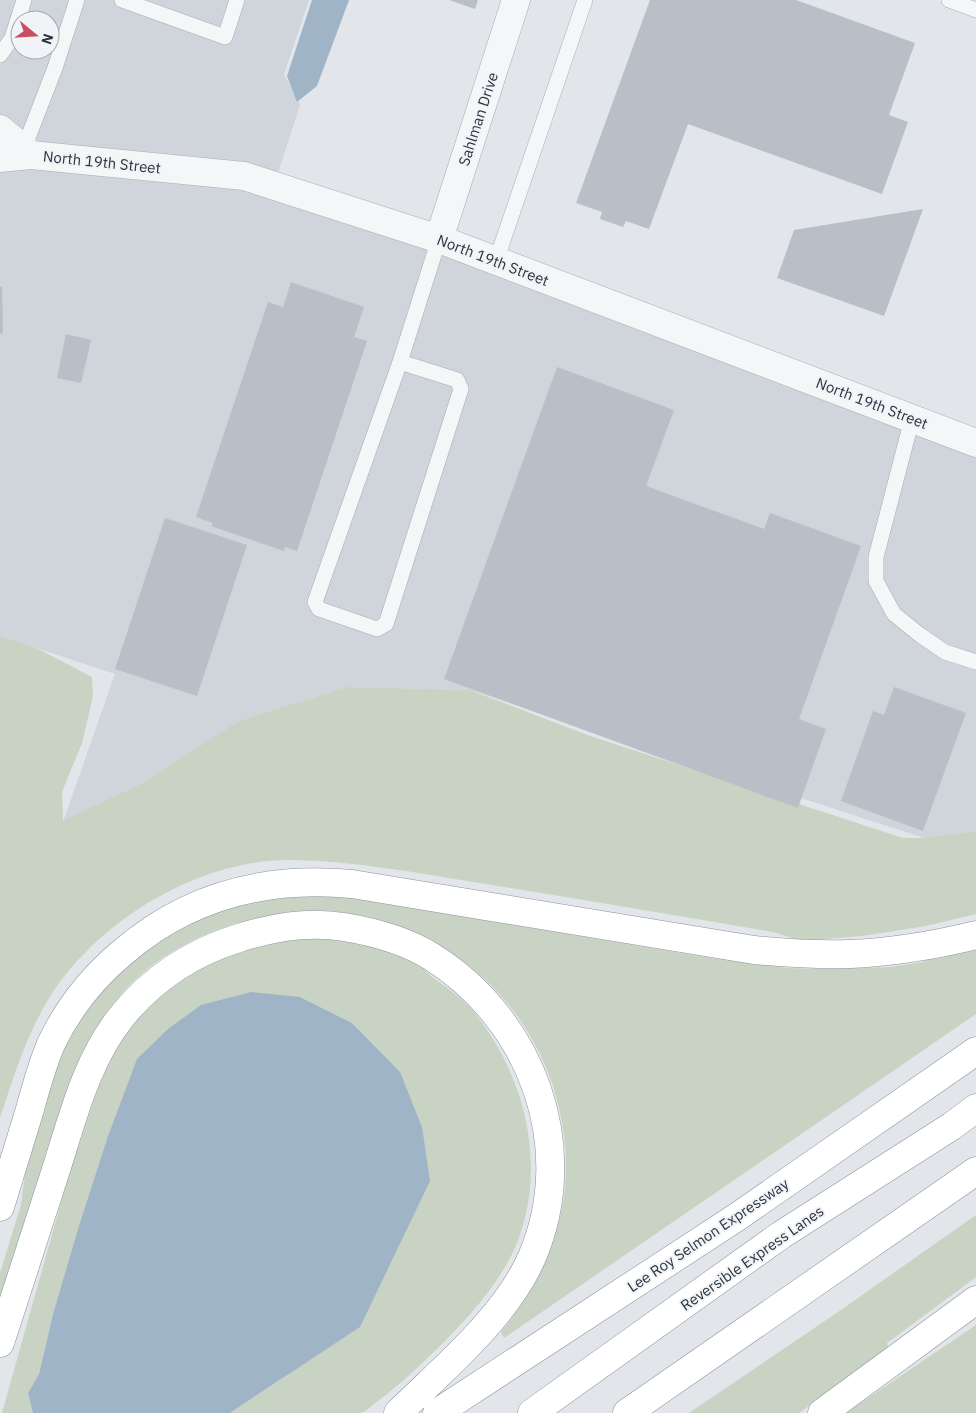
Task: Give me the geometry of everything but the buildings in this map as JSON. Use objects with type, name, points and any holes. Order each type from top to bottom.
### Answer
[{"type":"highway","points":[[0,1207],[42,1067],[52,1043],[76,1001],[108,964],[145,933],[181,911],[232,893],[255,887],[326,881],[754,950],[785,953],[850,954],[880,952],[976,935]]},
{"type":"highway","points":[[0,1343],[86,1078],[108,1036],[122,1017],[156,981],[192,956],[211,947],[277,928],[300,925],[343,926],[389,938],[430,956],[468,985],[500,1019],[528,1064],[546,1117],[550,1170],[548,1200],[542,1230],[531,1258],[516,1288],[481,1330],[398,1413]]},
{"type":"highway","name":"Lee Roy Selmon Expressway","points":[[437,1413],[737,1217],[976,1051]]},
{"type":"highway","name":"Reversible Express Lanes","points":[[532,1413],[781,1235],[952,1126],[976,1108]]},
{"type":"highway","points":[[626,1413],[976,1171]]},
{"type":"highway","points":[[822,1413],[976,1300]]},
{"type":"street","name":"Sahlman Drive","points":[[439,239],[516,0]]},
{"type":"street","name":"North 19th Street","points":[[0,130],[18,154],[244,176],[439,239],[976,443]]},
{"type":"lane","points":[[0,55],[12,38],[24,0]]},
{"type":"lane","points":[[18,154],[55,68],[77,0]]},
{"type":"lane","points":[[122,0],[225,37],[238,0]]},
{"type":"lane","points":[[496,261],[585,0]]},
{"type":"lane","points":[[949,0],[976,10]]},
{"type":"lane","points":[[400,362],[457,380],[461,389],[386,624],[377,629],[319,610],[316,602],[400,362],[439,239]]},
{"type":"lane","points":[[912,419],[876,557],[876,581],[894,614],[945,652],[976,662]]},
{"type":"shaded area","points":[[0,0],[309,0],[284,74],[300,105],[275,182],[38,149],[0,119]]},
{"type":"shaded area","points":[[0,165],[242,183],[409,238],[976,449],[976,831],[924,838],[470,690],[347,687],[238,721],[145,782],[63,822],[115,674],[0,636]]},
{"type":"green space","points":[[0,636],[36,648],[92,677],[93,696],[82,743],[62,792],[63,821],[145,782],[238,721],[347,687],[470,690],[590,736],[903,838],[924,838],[976,831],[976,914],[926,926],[862,936],[801,941],[773,932],[386,868],[315,861],[257,862],[223,870],[189,882],[157,898],[126,917],[98,940],[74,965],[44,1007],[22,1053],[0,1118]]},
{"type":"green space","points":[[292,892],[369,899],[711,958],[789,968],[890,967],[923,962],[934,954],[976,944],[976,1014],[504,1338],[501,1332],[529,1292],[550,1248],[560,1217],[566,1167],[564,1133],[552,1083],[537,1048],[518,1017],[495,989],[468,965],[439,945],[406,929],[371,918],[333,911],[312,910],[280,914],[231,925],[197,938],[150,967],[123,992],[96,1028],[78,1062],[60,1112],[0,1300],[0,1273],[21,1205],[29,1141],[68,1035],[98,992],[138,952],[217,907]]},
{"type":"green space","points":[[320,937],[373,946],[409,958],[468,1005],[494,1041],[508,1067],[519,1095],[527,1125],[530,1154],[530,1184],[526,1214],[517,1243],[502,1273],[471,1313],[436,1350],[366,1411],[361,1413],[230,1413],[286,1376],[422,1127],[399,1072],[352,1023],[300,997],[107,1139],[53,1314],[39,1374],[28,1393],[33,1413],[2,1413],[89,1103],[103,1069],[138,1015],[193,969],[268,941]]},
{"type":"green space","points":[[976,1215],[976,1277],[887,1343],[889,1349],[799,1413],[689,1413],[838,1312]]},
{"type":"green space","points":[[976,1325],[976,1413],[845,1413],[871,1396]]},
{"type":"water","points":[[312,0],[349,0],[317,86],[297,102],[287,76]]},
{"type":"water","points":[[251,992],[300,997],[352,1023],[400,1072],[422,1127],[430,1181],[360,1327],[230,1413],[33,1413],[28,1393],[39,1374],[53,1314],[79,1226],[107,1139],[137,1059],[168,1029],[201,1005]]}]
